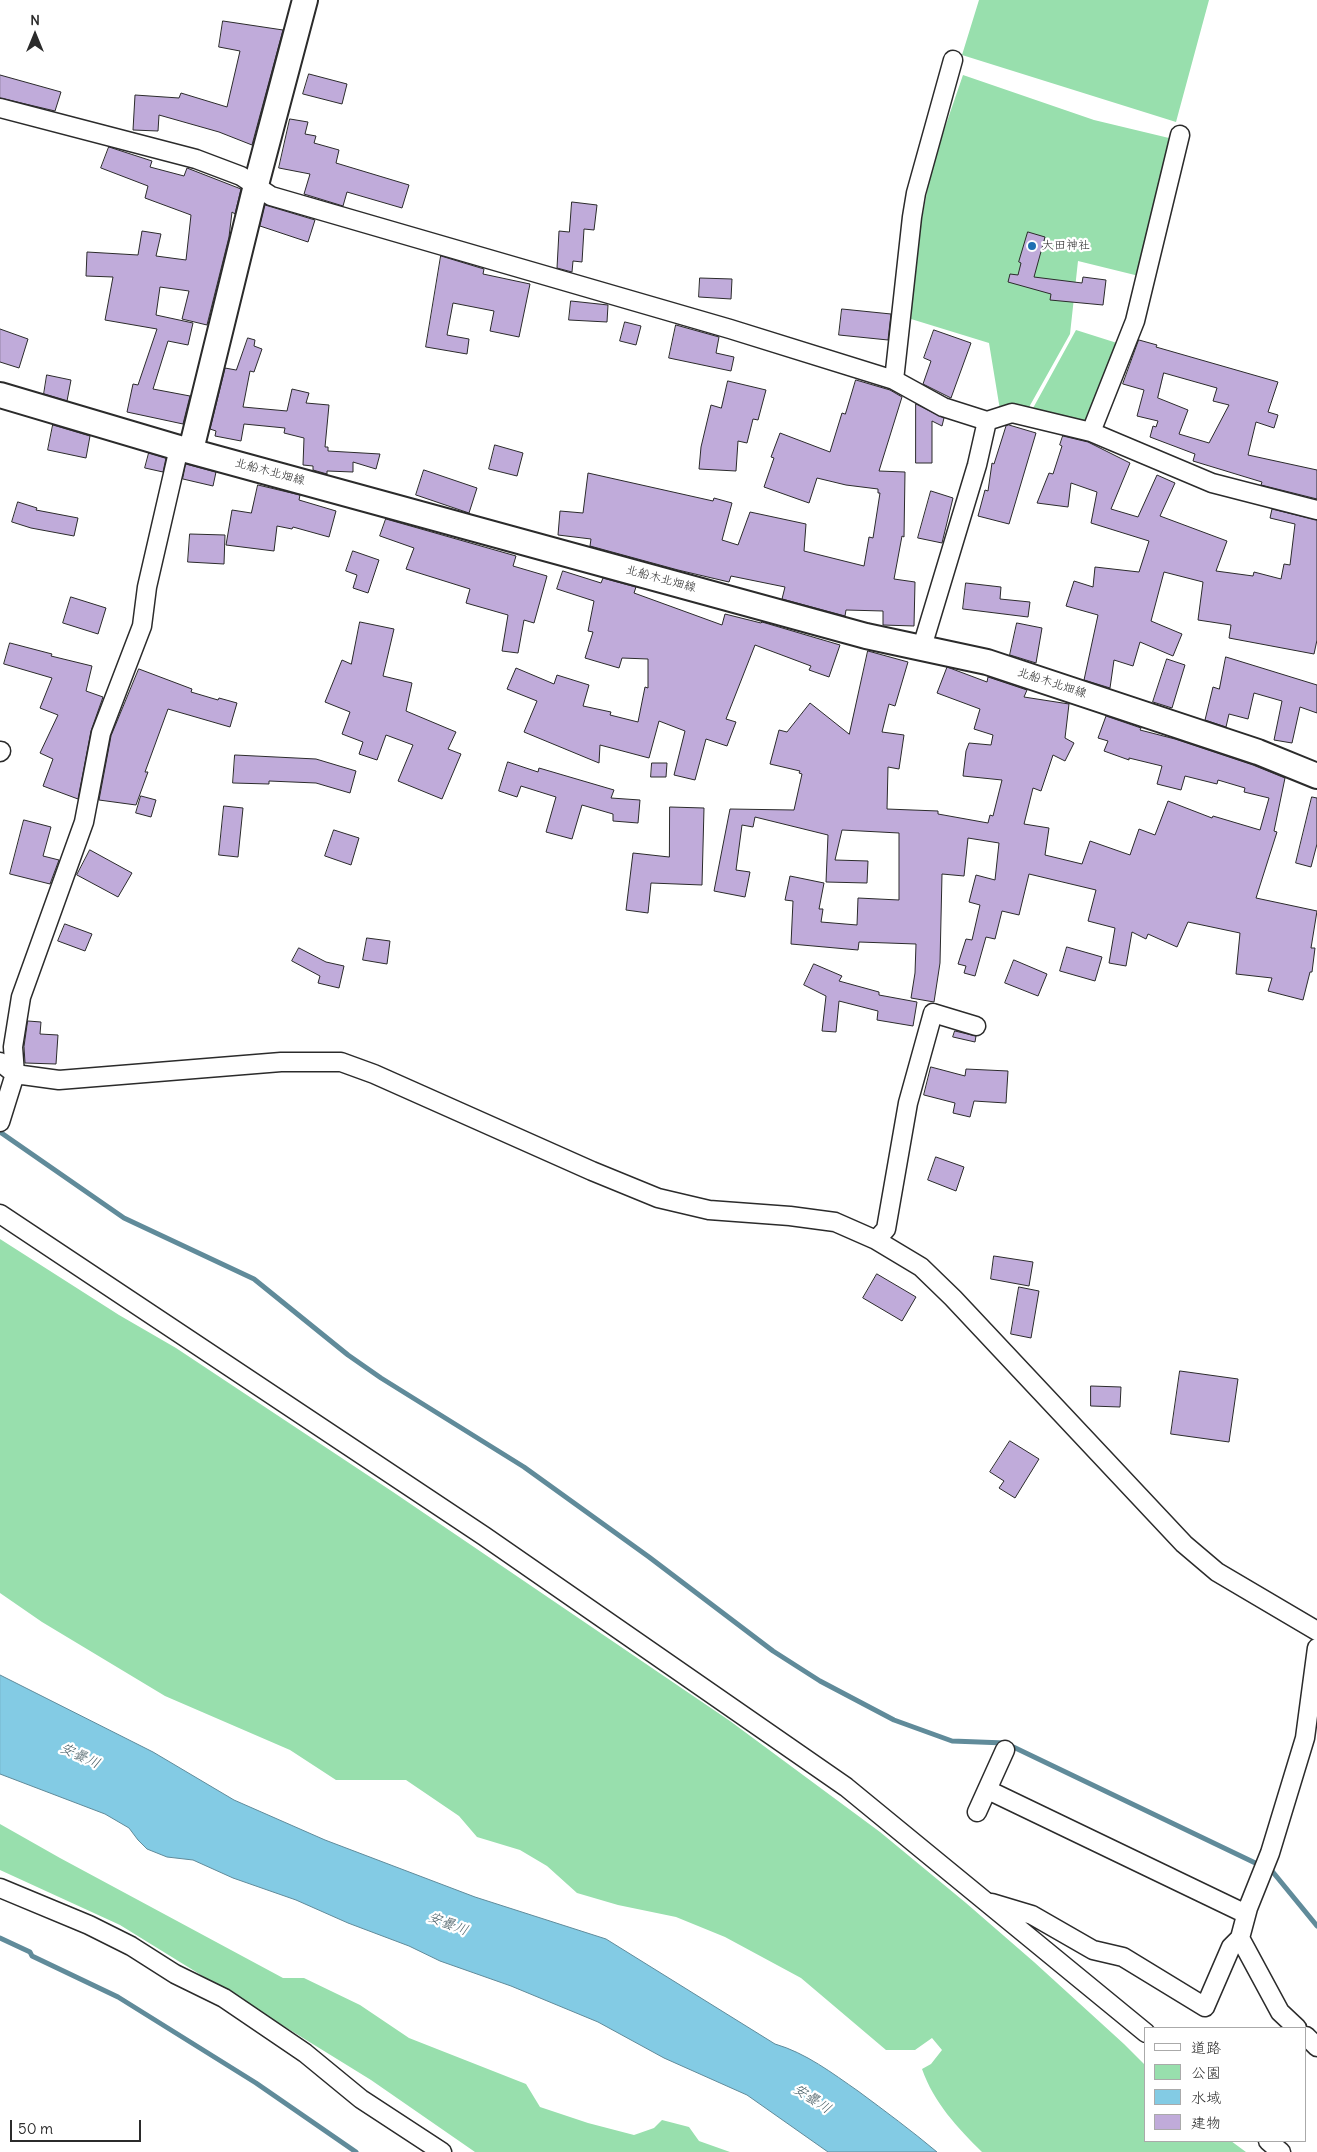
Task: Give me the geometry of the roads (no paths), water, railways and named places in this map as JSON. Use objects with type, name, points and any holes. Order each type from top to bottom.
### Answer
[{"type":"main road","points":[[185,449],[305,0]]},
{"type":"main road","name":"北船木北畑線","points":[[0,395],[185,449],[866,636],[987,662],[1258,752],[1317,776]]},
{"type":"street","points":[[894,380],[913,209],[953,60]]},
{"type":"street","points":[[0,108],[196,158],[241,176],[256,184],[271,196],[720,326],[894,380],[943,407],[987,421],[1012,414],[1091,432],[1212,483],[1317,510]]},
{"type":"street","points":[[1091,432],[1134,321],[1180,134]]},
{"type":"street","points":[[922,647],[977,465],[987,421]]},
{"type":"street","points":[[0,1122],[16,1074],[13,1047],[21,997],[84,822],[102,733],[142,626],[147,587],[185,449]]},
{"type":"street","points":[[876,1240],[886,1229],[908,1103],[933,1012],[976,1026]]},
{"type":"street","points":[[0,1062],[16,1074],[59,1080],[281,1062],[340,1062],[374,1074],[592,1171],[658,1198],[709,1210],[790,1216],[835,1222],[876,1240],[921,1267],[953,1298],[1184,1544],[1217,1572],[1317,1631]]},
{"type":"street","points":[[0,1214],[484,1536],[846,1787],[1144,2031]]},
{"type":"street","points":[[984,1901],[1032,1915],[1093,1950],[1123,1958],[1205,2007],[1231,1947],[1240,1938],[1246,1914],[1269,1856],[1305,1738],[1317,1648]]},
{"type":"street","points":[[977,1812],[1005,1750]]},
{"type":"street","points":[[988,1790],[1246,1914]]},
{"type":"street","points":[[0,1888],[90,1925],[131,1946],[176,1974],[224,1998],[305,2053],[361,2099],[442,2152]]},
{"type":"street","points":[[1240,1938],[1280,2012],[1297,2027]]},
{"type":"street","points":[[1307,2037],[1317,2047]]},
{"type":"street","points":[[1269,2142],[1281,2152]]},
{"type":"water","name":"安曇川","points":[[0,1675],[153,1752],[234,1800],[325,1840],[475,1897],[606,1939],[775,2044],[808,2058],[858,2091],[937,2152],[828,2152],[747,2095],[664,2058],[598,2022],[511,1986],[440,1961],[409,1946],[348,1923],[296,1900],[233,1878],[193,1860],[167,1857],[147,1849],[129,1828],[105,1814],[0,1774]]},
{"type":"waterway","points":[[0,1132],[124,1218],[254,1279],[348,1355],[381,1378],[524,1467],[649,1557],[773,1651],[820,1681],[894,1720],[952,1741],[1005,1743],[1272,1871],[1317,1926]]},
{"type":"waterway","points":[[0,1938],[30,1952],[32,1956],[118,1997],[256,2083],[356,2152]]},
{"type":"place","name":"大田神社","points":[[1032,246]]}]
